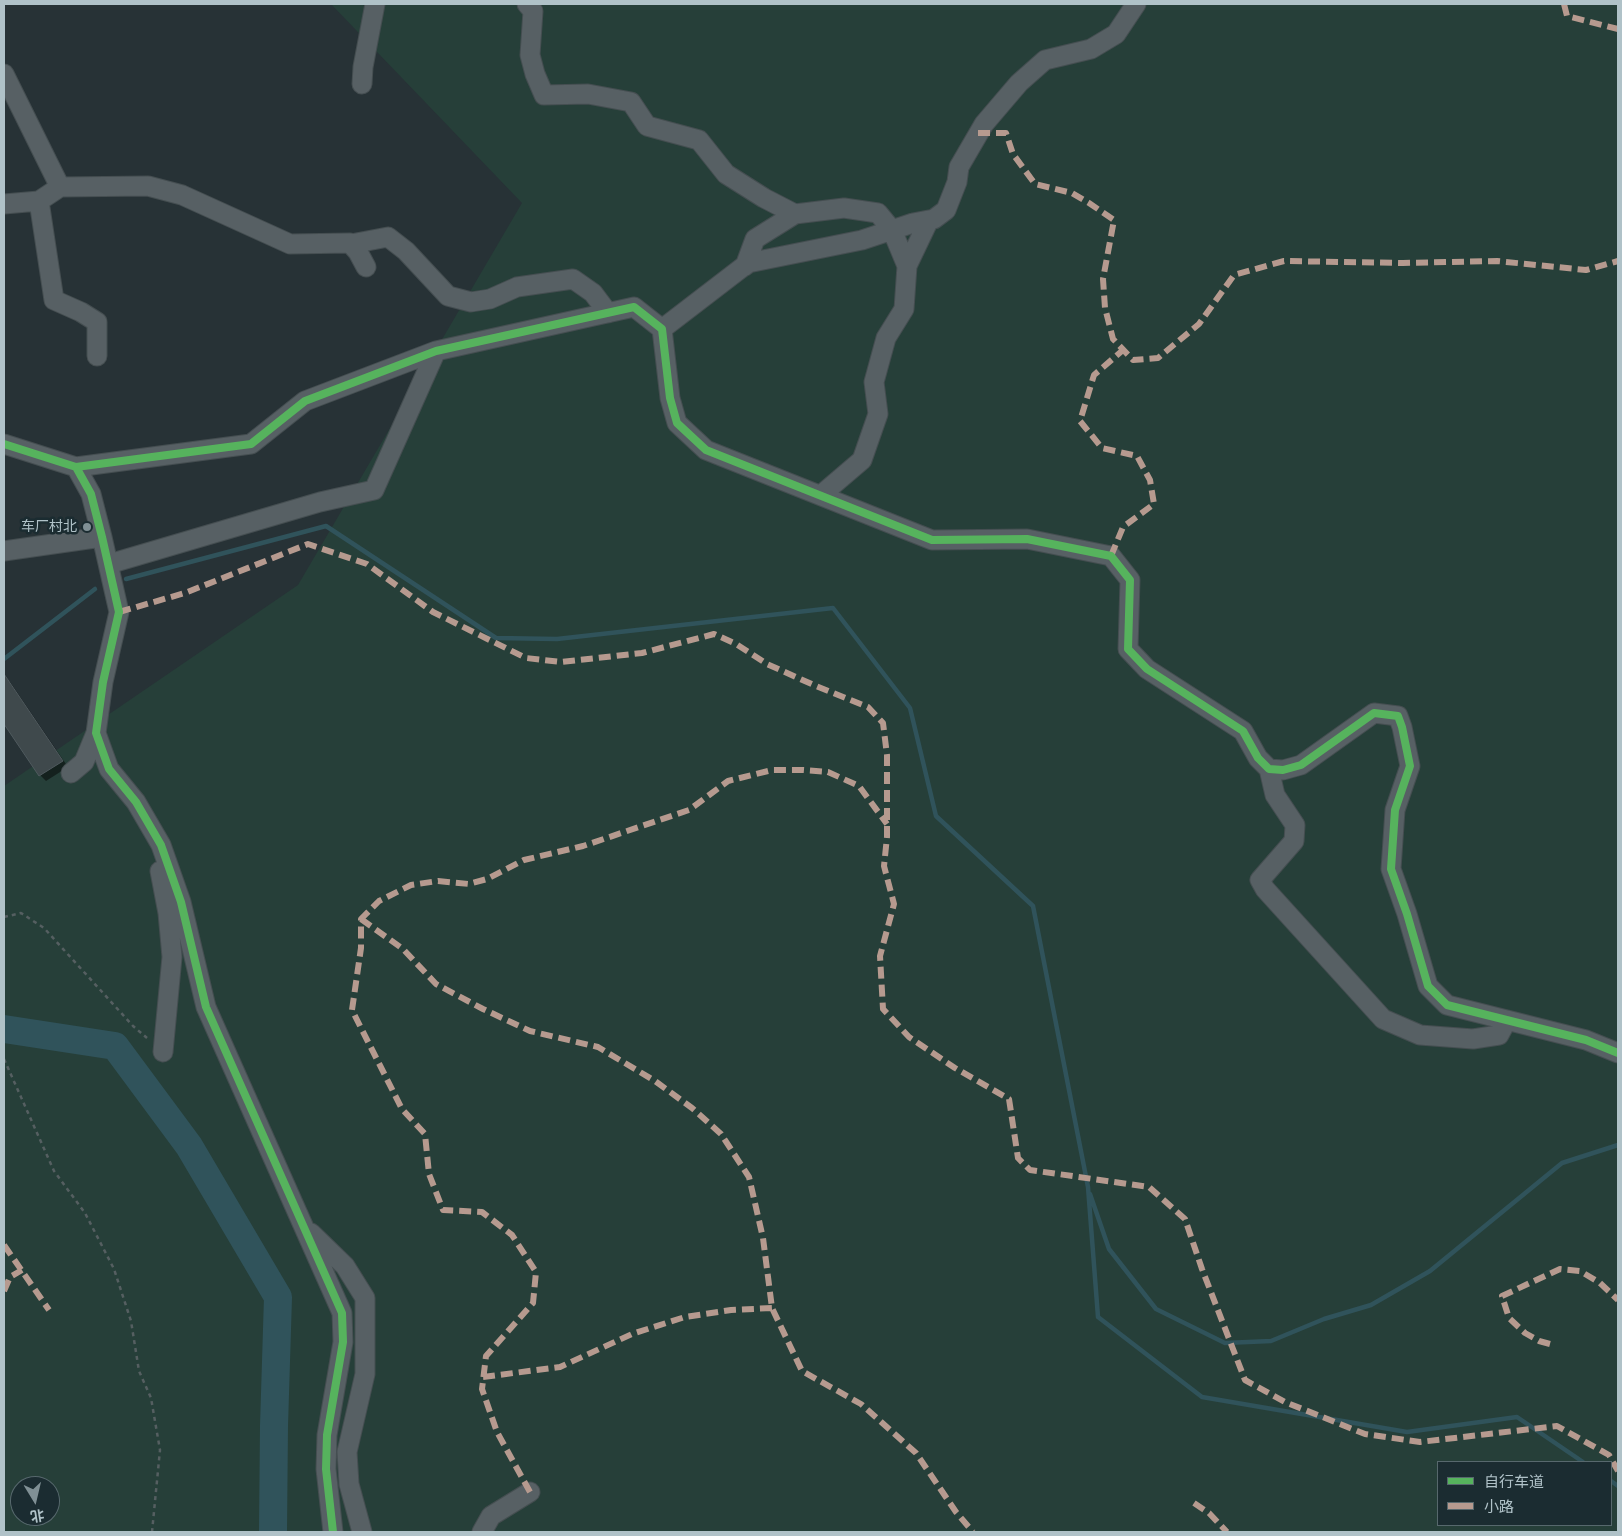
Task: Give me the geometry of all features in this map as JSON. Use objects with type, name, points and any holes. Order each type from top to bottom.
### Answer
[{"type":"street","points":[[362,84],[363,67],[375,4]]},
{"type":"street","points":[[527,4],[533,11],[530,54],[535,74],[544,95],[588,94],[631,102],[647,126],[699,140],[726,174],[764,198],[795,214]]},
{"type":"street","points":[[662,329],[748,263],[862,240],[913,222],[934,219],[946,210],[957,182],[959,167],[984,124],[1019,83],[1045,60],[1091,50],[1116,34],[1136,4]]},
{"type":"street","points":[[4,74],[60,187]]},
{"type":"street","points":[[4,204],[39,201],[60,187],[148,186],[182,195],[290,244],[351,244],[388,237],[406,251],[448,296],[471,302],[490,299],[518,287],[573,279],[593,293],[608,313]]},
{"type":"street","points":[[39,201],[54,300],[81,312],[97,322],[98,356]]},
{"type":"street","points":[[744,266],[755,239],[795,214],[844,208],[878,213],[892,230],[907,266]]},
{"type":"street","points":[[821,495],[862,460],[878,414],[874,382],[886,338],[904,309],[907,266],[929,220]]},
{"type":"street","points":[[351,244],[366,267]]},
{"type":"street","points":[[4,444],[76,467],[251,444],[305,401],[436,351],[634,307],[662,329],[670,398],[677,423],[706,450],[932,540],[1028,539],[1111,556],[1130,580],[1128,649],[1147,669],[1242,732],[1258,758],[1269,769],[1275,795],[1295,825],[1294,841],[1260,880],[1265,889],[1382,1019],[1420,1035],[1473,1039],[1499,1035],[1507,1020]]},
{"type":"street","points":[[108,564],[320,502],[374,490],[436,351]]},
{"type":"street","points":[[71,773],[84,762],[96,733],[103,682],[119,612],[91,494],[76,467]]},
{"type":"street","points":[[4,551],[102,537]]},
{"type":"street","points":[[1269,769],[1283,770],[1301,765],[1374,714],[1398,716],[1410,766],[1396,810],[1391,870],[1407,914],[1428,986],[1447,1006],[1586,1040],[1618,1054]]},
{"type":"street","points":[[96,733],[109,769],[136,802],[161,845],[181,902],[206,1007],[342,1312],[344,1342],[327,1435],[326,1469],[333,1532]]},
{"type":"street","points":[[153,832],[168,913],[172,957],[163,1052]]},
{"type":"street","points":[[303,1225],[345,1266],[365,1298],[365,1374],[347,1452],[349,1484],[362,1532]]},
{"type":"street","points":[[482,1532],[491,1516],[530,1492]]},
{"type":"path","points":[[4,917],[21,913],[44,928],[133,1026],[163,1052]]},
{"type":"path","points":[[4,1059],[54,1171],[85,1212],[114,1269],[131,1321],[139,1371],[151,1398],[160,1450],[152,1532]]},
{"type":"green space","points":[[331,4],[1618,4],[1618,1532],[4,1532],[4,786],[298,585],[522,203]]},
{"type":"building","points":[[4,674],[63,761],[39,776],[4,724]]},
{"type":"waterway","points":[[126,579],[326,526],[496,638],[557,639],[833,608],[910,708],[936,816],[1033,906],[1088,1187],[1098,1317],[1202,1397],[1407,1432],[1517,1417],[1582,1461]]},
{"type":"waterway","points":[[4,659],[95,589]]},
{"type":"waterway","points":[[4,1029],[115,1046],[189,1146],[278,1297],[273,1532]]},
{"type":"waterway","points":[[1090,1194],[1109,1249],[1156,1309],[1225,1343],[1271,1341],[1324,1319],[1371,1305],[1430,1271],[1562,1163],[1618,1145]]},
{"type":"waterway","points":[[1612,1482],[1618,1486]]},
{"type":"marked path","points":[[1564,4],[1567,16],[1618,29]]},
{"type":"marked path","points":[[978,133],[1006,133],[1013,154],[1035,184],[1072,193],[1114,220],[1103,279],[1105,308],[1113,339],[1133,360],[1158,358],[1199,324],[1234,275],[1284,261],[1403,263],[1497,261],[1586,270],[1618,261]]},
{"type":"marked path","points":[[1111,556],[1123,527],[1154,504],[1150,480],[1137,456],[1102,448],[1080,421],[1094,375],[1123,350]]},
{"type":"marked path","points":[[119,612],[185,593],[308,544],[367,564],[433,612],[526,658],[561,662],[642,653],[714,634],[736,644],[767,664],[868,707],[883,723],[887,755],[887,837],[884,866],[894,904],[880,956],[883,1009],[909,1037],[955,1068],[1009,1099],[1018,1158],[1030,1170],[1149,1187],[1185,1219],[1202,1269],[1245,1380],[1285,1402],[1365,1434],[1420,1442],[1557,1426],[1609,1455],[1618,1471]]},
{"type":"marked path","points":[[530,1492],[497,1432],[482,1389],[486,1356],[533,1303],[536,1272],[512,1235],[482,1212],[443,1210],[429,1174],[425,1134],[402,1109],[352,1010],[361,948],[361,919],[379,901],[411,885],[438,881],[469,884],[487,879],[524,860],[583,846],[689,810],[728,781],[772,770],[828,772],[859,786],[887,824]]},
{"type":"marked path","points":[[361,919],[403,949],[436,984],[530,1031],[598,1047],[655,1081],[692,1108],[721,1134],[749,1177],[763,1238],[772,1308],[802,1371],[861,1404],[916,1453],[956,1512],[973,1532]]},
{"type":"marked path","points":[[4,1245],[49,1310]]},
{"type":"marked path","points":[[1550,1344],[1539,1341],[1525,1333],[1509,1318],[1502,1296],[1560,1269],[1580,1271],[1600,1283],[1618,1300]]},
{"type":"marked path","points":[[4,1291],[10,1277],[22,1270]]},
{"type":"marked path","points":[[483,1377],[560,1367],[632,1334],[685,1317],[731,1310],[772,1308]]},
{"type":"marked path","points":[[1194,1503],[1209,1513],[1227,1532]]},
{"type":"cycle path","points":[[76,467],[251,444],[305,401],[436,351],[634,307],[662,329],[670,398],[677,423],[706,450],[932,540],[1027,539],[1111,556],[1130,580],[1128,649],[1147,669],[1243,731],[1258,758],[1269,769],[1283,770],[1301,765],[1374,713],[1398,716],[1410,766],[1395,810],[1391,869],[1407,914],[1428,986],[1447,1005],[1586,1040],[1618,1053]]},
{"type":"cycle path","points":[[4,444],[76,467],[91,494],[119,612],[103,682],[96,733],[109,769],[136,802],[161,845],[181,902],[206,1007],[342,1313],[343,1342],[327,1435],[326,1469],[333,1532]]},
{"type":"place","name":"车厂村北","points":[[87,527]]}]
